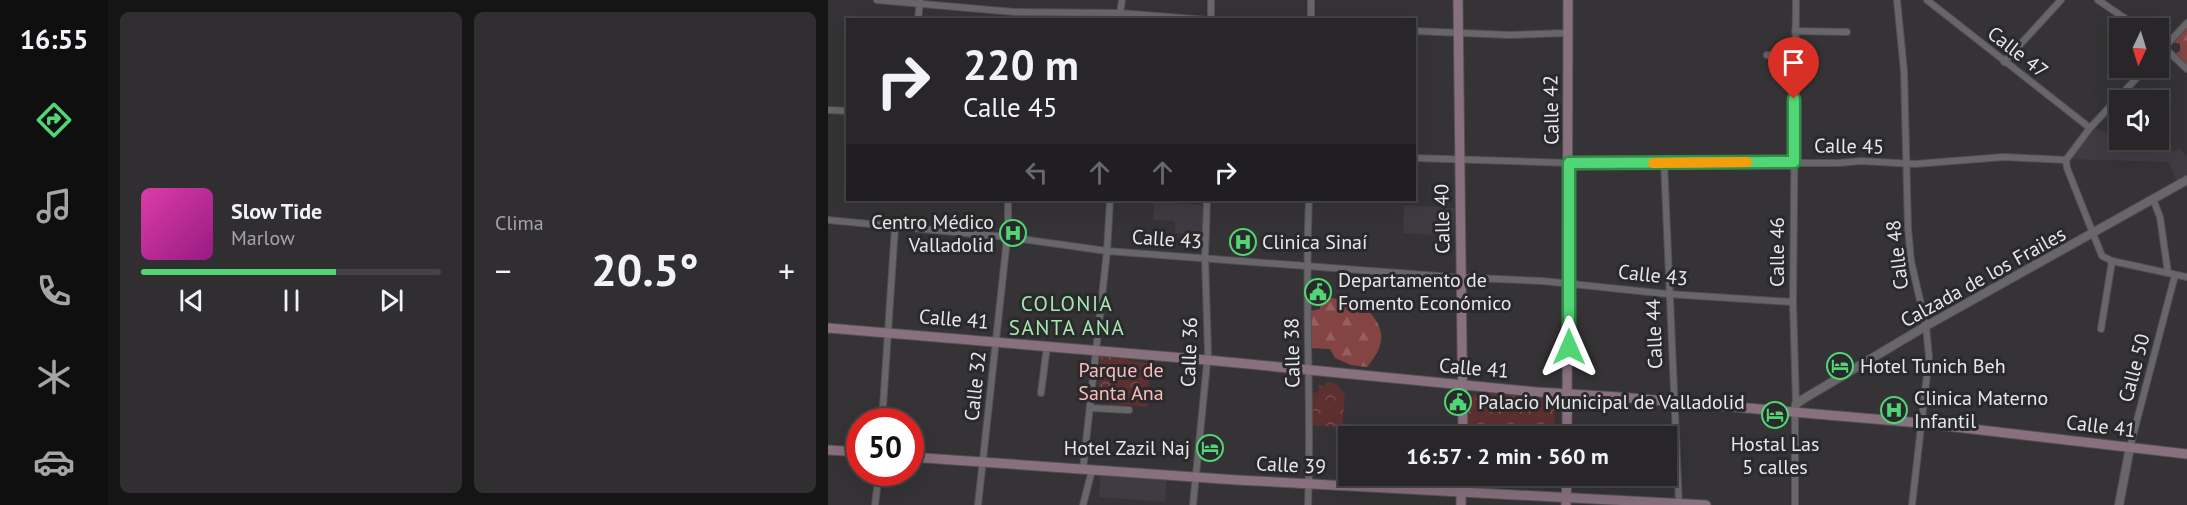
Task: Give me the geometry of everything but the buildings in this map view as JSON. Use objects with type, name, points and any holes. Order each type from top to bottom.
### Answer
[{"type":"main road","name":"Calle 40","points":[[1458,0],[1463,426]]},
{"type":"main road","name":"Calle 42","points":[[1567,426],[1568,0]]},
{"type":"main road","name":"Calle 41","points":[[828,328],[997,341],[1568,394],[1796,408],[2187,454]]},
{"type":"main road","points":[[828,450],[846,452]]},
{"type":"main road","name":"Calle 39","points":[[924,458],[1197,478],[1461,491],[1567,501],[1706,505]]},
{"type":"main road","points":[[1461,486],[1461,505]]},
{"type":"street","points":[[877,0],[919,1],[1013,16],[1164,18]]},
{"type":"street","points":[[1119,16],[1122,0]]},
{"type":"street","points":[[1209,18],[1211,0]]},
{"type":"street","points":[[1311,0],[1311,18]]},
{"type":"street","name":"Calle 46","points":[[1795,505],[1796,408],[1793,302],[1796,0]]},
{"type":"street","name":"Calle 48","points":[[1897,0],[1904,70],[1911,261],[1926,326],[1929,357],[1912,505]]},
{"type":"street","name":"Calle 47","points":[[1927,0],[2090,128]]},
{"type":"street","points":[[2004,62],[2061,0]]},
{"type":"street","points":[[2098,0],[2124,18]]},
{"type":"street","points":[[918,18],[919,1]]},
{"type":"street","points":[[2169,43],[2187,23]]},
{"type":"street","points":[[1416,31],[1458,34],[1567,33]]},
{"type":"street","points":[[1795,31],[1846,32]]},
{"type":"street","points":[[2169,51],[2187,69]]},
{"type":"street","points":[[1767,55],[1795,57]]},
{"type":"street","points":[[2137,78],[2090,128],[2066,160],[2102,256],[2112,261],[2187,277]]},
{"type":"street","points":[[828,110],[846,111]]},
{"type":"street","name":"Calle 45","points":[[1416,158],[1569,163],[1861,161],[1907,164],[2004,157],[2066,160]]},
{"type":"street","name":"Calle 44","points":[[1664,162],[1679,504]]},
{"type":"street","name":"Calzada de los Frailes","points":[[1796,408],[1926,326],[2187,180]]},
{"type":"street","name":"Calle 50","points":[[2119,505],[2130,447],[2172,274],[2160,217],[2153,199]]},
{"type":"street","name":"Calle 32","points":[[978,505],[997,341],[1007,237],[1008,201]]},
{"type":"street","points":[[1083,505],[1088,470],[1091,408],[1110,201]]},
{"type":"street","name":"Calle 36","points":[[1193,505],[1207,360],[1205,258],[1207,201]]},
{"type":"street","name":"Calle 38","points":[[1308,505],[1309,369],[1306,264],[1309,201]]},
{"type":"street","name":"Calle 43","points":[[828,220],[1007,237],[1107,251],[1306,264],[1461,278],[1569,283],[1668,294],[1793,302]]},
{"type":"street","points":[[883,408],[895,227]]},
{"type":"street","points":[[2101,329],[2112,261]]},
{"type":"street","points":[[1041,393],[1047,346]]},
{"type":"street","points":[[1091,408],[1129,410]]},
{"type":"street","points":[[876,505],[878,486]]},
{"type":"shaded area","points":[[2095,128],[2109,133],[2109,150],[2174,151],[2179,148],[2187,156],[2187,177],[2178,183],[2168,162],[2070,159]]},
{"type":"shaded area","points":[[1154,203],[1205,205],[1203,235],[1175,233],[1175,221],[1153,220]]},
{"type":"shaded area","points":[[1404,205],[1455,208],[1453,236],[1403,233]]},
{"type":"shaded area","name":"Clinica Sinaí","points":[[1240,228],[1248,228],[1247,256],[1239,256]]},
{"type":"shaded area","points":[[1101,473],[1167,478],[1165,502],[1099,497]]},
{"type":"green space","points":[[2187,27],[2187,65],[2175,54],[2180,51],[2180,44],[2172,42]]},
{"type":"green space","points":[[1321,297],[1364,306],[1377,321],[1381,343],[1367,367],[1351,365],[1335,358],[1330,349],[1311,348],[1311,311],[1320,309]]},
{"type":"green space","name":"Parque de Santa Ana","points":[[1101,355],[1129,357],[1129,361],[1150,363],[1147,407],[1097,402]]},
{"type":"green space","points":[[1326,382],[1337,384],[1345,395],[1342,426],[1310,425],[1311,392],[1318,393],[1319,386],[1325,386]]},
{"type":"green space","points":[[1478,392],[1547,399],[1555,406],[1554,426],[1468,426],[1469,398]]},
{"type":"slow traffic","points":[[1653,163],[1747,162]]},
{"type":"place","name":"Centro Médico Valladolid","points":[[1013,233]]},
{"type":"place","name":"Clinica Sinaí","points":[[1243,242]]},
{"type":"place","name":"Departamento de Fomento Económico","points":[[1318,292]]},
{"type":"place","name":"Hotel Tunich Beh","points":[[1840,366]]},
{"type":"place","name":"Palacio Municipal de Valladolid","points":[[1458,402]]},
{"type":"place","name":"Clinica Materno Infantil","points":[[1894,410]]},
{"type":"place","name":"Hostal Las 5 calles","points":[[1775,415]]},
{"type":"place","name":"Hotel Zazil Naj","points":[[1210,448]]},
{"type":"district","name":"COLONIA SANTA ANA","points":[[1067,315]]},
{"type":"route","points":[[1569,347],[1569,163],[1794,162],[1794,99]]}]
